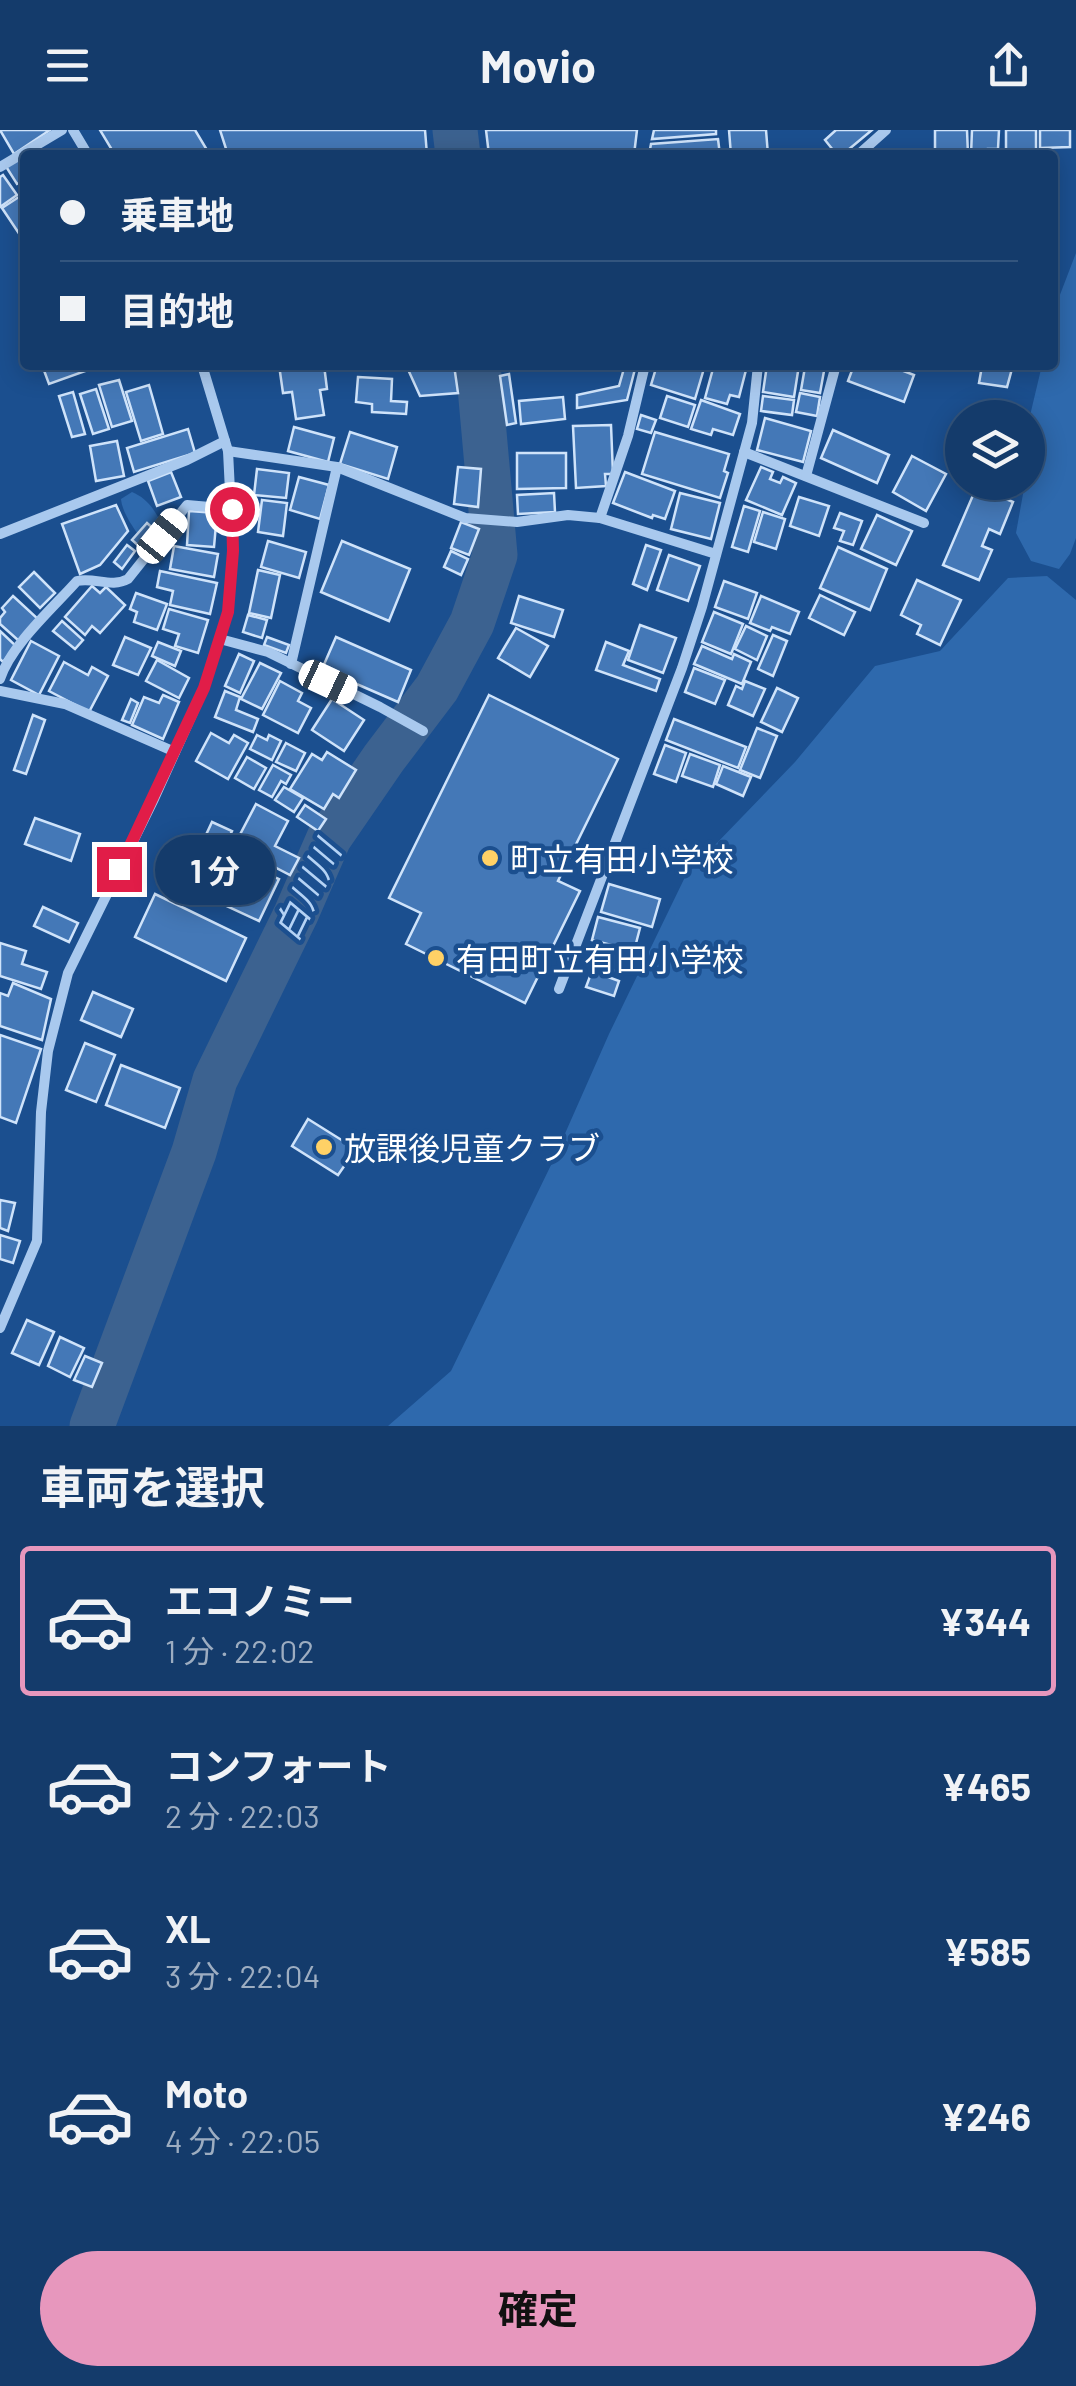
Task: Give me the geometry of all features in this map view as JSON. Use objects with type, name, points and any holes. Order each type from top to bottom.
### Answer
[{"type":"street","points":[[28,150],[62,130]]},
{"type":"street","points":[[864,150],[886,130]]},
{"type":"street","points":[[0,1328],[38,1241],[40,1112],[48,1051],[68,973],[204,688],[228,612],[233,551],[227,446],[204,370]]},
{"type":"street","points":[[600,518],[628,436],[644,370]]},
{"type":"street","points":[[558,989],[702,607],[752,422],[757,370]]},
{"type":"street","points":[[806,476],[835,370]]},
{"type":"street","points":[[0,534],[227,446],[336,467],[465,518],[518,522],[568,516],[600,518],[716,554]]},
{"type":"street","points":[[744,452],[924,523]]},
{"type":"street","points":[[291,664],[336,467]]},
{"type":"street","points":[[0,680],[25,639],[77,582],[120,583],[128,579],[187,505],[232,509]]},
{"type":"street","points":[[220,639],[268,652],[424,731]]},
{"type":"street","points":[[0,690],[65,704],[175,752]]},
{"type":"shaded area","points":[[1076,253],[1076,538],[1059,569],[1031,561],[1016,533],[1022,500],[1045,500],[1045,400],[1034,400],[1041,370],[1058,370],[1058,300]]},
{"type":"shaded area","points":[[132,492],[151,507],[163,529],[166,545],[153,552],[122,505],[121,499]]},
{"type":"shaded area","points":[[1047,576],[1076,600],[1076,1426],[388,1426],[451,1371],[686,875],[795,762],[875,666],[940,651],[1008,578]]},
{"type":"building","points":[[0,130],[50,130],[14,154]]},
{"type":"building","points":[[100,130],[195,130],[207,150],[112,150]]},
{"type":"building","points":[[220,130],[425,130],[427,150],[226,150]]},
{"type":"building","points":[[486,130],[637,130],[635,150],[488,150]]},
{"type":"building","points":[[654,130],[716,130],[716,134],[652,139]]},
{"type":"building","points":[[729,130],[766,130],[768,150],[731,150]]},
{"type":"building","points":[[836,130],[872,130],[848,150],[833,150],[825,140]]},
{"type":"building","points":[[935,130],[967,130],[968,150],[935,150]]},
{"type":"building","points":[[972,130],[999,130],[998,149],[971,150]]},
{"type":"building","points":[[1006,130],[1036,130],[1036,150],[1006,150]]},
{"type":"building","points":[[1040,130],[1070,130],[1070,147],[1040,148]]},
{"type":"building","points":[[718,139],[719,150],[650,150],[651,144]]},
{"type":"building","points":[[20,157],[20,182],[17,184],[5,165]]},
{"type":"building","points":[[3,175],[17,195],[0,207],[0,177]]},
{"type":"building","points":[[20,196],[20,235],[2,208]]},
{"type":"building","points":[[44,370],[88,370],[49,384]]},
{"type":"building","points":[[280,370],[325,370],[327,389],[320,390],[324,415],[296,419],[292,392],[283,393]]},
{"type":"building","points":[[408,370],[455,370],[458,393],[420,396]]},
{"type":"building","points":[[624,370],[635,370],[627,400],[577,408],[577,395],[619,386]]},
{"type":"building","points":[[656,370],[704,370],[695,399],[651,385]]},
{"type":"building","points":[[713,370],[746,370],[739,397],[730,395],[727,404],[705,398]]},
{"type":"building","points":[[766,370],[798,370],[794,397],[763,392]]},
{"type":"building","points":[[804,370],[824,371],[820,393],[801,390]]},
{"type":"building","points":[[852,370],[901,370],[914,375],[904,402],[848,381]]},
{"type":"building","points":[[981,370],[1012,370],[1007,387],[979,383]]},
{"type":"building","points":[[509,374],[516,423],[507,425],[500,376]]},
{"type":"building","points":[[358,377],[392,379],[391,401],[407,402],[406,414],[372,412],[372,404],[356,402]]},
{"type":"building","points":[[119,380],[132,421],[112,427],[99,385]]},
{"type":"building","points":[[149,385],[163,434],[141,441],[126,392]]},
{"type":"building","points":[[96,389],[109,429],[93,434],[80,394]]},
{"type":"building","points":[[73,392],[85,434],[72,437],[59,396]]},
{"type":"building","points":[[800,393],[820,397],[817,416],[796,412]]},
{"type":"building","points":[[667,396],[695,405],[688,427],[660,418]]},
{"type":"building","points":[[763,396],[794,400],[792,415],[761,411]]},
{"type":"building","points":[[563,397],[565,419],[521,424],[519,401]]},
{"type":"building","points":[[701,400],[740,414],[733,435],[713,429],[711,435],[691,429]]},
{"type":"building","points":[[641,415],[656,420],[651,433],[637,429]]},
{"type":"building","points":[[765,418],[811,431],[803,462],[757,450]]},
{"type":"building","points":[[611,425],[613,474],[605,474],[606,486],[576,488],[573,426]]},
{"type":"building","points":[[294,427],[334,438],[328,462],[288,451]]},
{"type":"building","points":[[188,429],[195,453],[134,472],[127,448]]},
{"type":"building","points":[[833,430],[889,455],[877,483],[821,458]]},
{"type":"building","points":[[350,432],[397,447],[388,479],[340,464]]},
{"type":"building","points":[[655,432],[729,454],[720,498],[642,474]]},
{"type":"building","points":[[117,441],[124,476],[96,481],[90,446]]},
{"type":"building","points":[[517,453],[566,453],[566,488],[517,489]]},
{"type":"building","points":[[912,456],[945,473],[926,511],[893,492]]},
{"type":"building","points":[[458,467],[481,469],[478,507],[454,504]]},
{"type":"building","points":[[761,467],[773,472],[770,479],[780,483],[783,477],[796,483],[782,515],[746,500]]},
{"type":"building","points":[[257,469],[289,473],[286,498],[254,495]]},
{"type":"building","points":[[171,472],[181,497],[157,506],[148,481]]},
{"type":"building","points":[[625,472],[675,491],[665,519],[613,503]]},
{"type":"building","points":[[299,477],[329,485],[320,519],[290,510]]},
{"type":"building","points":[[554,493],[555,512],[518,514],[517,495]]},
{"type":"building","points":[[680,493],[720,503],[711,539],[671,529]]},
{"type":"building","points":[[799,497],[829,506],[819,536],[790,526]]},
{"type":"building","points":[[262,500],[287,503],[283,536],[258,532]]},
{"type":"building","points":[[971,500],[1013,502],[1000,534],[989,529],[982,546],[992,550],[979,580],[943,565]]},
{"type":"building","points":[[116,505],[128,531],[100,565],[80,574],[62,524]]},
{"type":"building","points":[[744,506],[760,511],[748,552],[732,547]]},
{"type":"building","points":[[189,511],[217,513],[214,547],[187,545]]},
{"type":"building","points":[[763,512],[785,519],[776,549],[754,542]]},
{"type":"building","points":[[840,513],[862,521],[853,545],[840,541],[844,531],[834,528]]},
{"type":"building","points":[[877,515],[912,531],[896,565],[861,549]]},
{"type":"building","points":[[461,522],[479,529],[469,555],[451,548]]},
{"type":"building","points":[[147,523],[156,531],[140,547],[132,540]]},
{"type":"building","points":[[268,541],[306,552],[299,578],[261,567]]},
{"type":"building","points":[[342,541],[410,569],[389,621],[321,592]]},
{"type":"building","points":[[127,545],[135,551],[122,569],[114,562]]},
{"type":"building","points":[[646,545],[661,550],[647,590],[633,584]]},
{"type":"building","points":[[174,546],[218,554],[214,577],[170,569]]},
{"type":"building","points":[[838,547],[887,569],[870,610],[820,588]]},
{"type":"building","points":[[451,551],[468,559],[461,575],[444,567]]},
{"type":"building","points":[[669,555],[700,566],[688,601],[657,590]]},
{"type":"building","points":[[258,570],[280,575],[271,618],[249,613]]},
{"type":"building","points":[[160,571],[217,583],[210,614],[170,605],[173,591],[157,587]]},
{"type":"building","points":[[34,572],[55,593],[40,608],[19,587]]},
{"type":"building","points":[[917,580],[961,600],[940,645],[917,634],[921,625],[901,615]]},
{"type":"building","points":[[724,581],[757,593],[748,619],[715,607]]},
{"type":"building","points":[[92,586],[100,593],[106,587],[125,605],[100,633],[92,626],[85,635],[65,617]]},
{"type":"building","points":[[136,593],[167,604],[157,630],[134,622],[137,612],[130,609]]},
{"type":"building","points":[[820,595],[855,612],[844,635],[809,618]]},
{"type":"building","points":[[13,596],[38,619],[19,641],[0,624],[5,612],[2,608]]},
{"type":"building","points":[[519,596],[563,610],[554,637],[511,623]]},
{"type":"building","points":[[761,596],[799,612],[790,634],[750,623]]},
{"type":"building","points":[[169,609],[208,620],[198,653],[175,646],[179,634],[163,629]]},
{"type":"building","points":[[714,612],[743,624],[731,654],[702,642]]},
{"type":"building","points":[[248,615],[267,620],[262,638],[243,632]]},
{"type":"building","points":[[62,621],[83,640],[75,649],[53,631]]},
{"type":"building","points":[[640,625],[676,638],[663,673],[628,660]]},
{"type":"building","points":[[746,626],[767,636],[757,660],[735,649]]},
{"type":"building","points":[[516,628],[548,646],[530,677],[498,658]]},
{"type":"building","points":[[0,631],[16,646],[3,662],[0,659]]},
{"type":"building","points":[[773,635],[787,641],[773,676],[758,669]]},
{"type":"building","points":[[125,637],[151,648],[138,675],[113,665]]},
{"type":"building","points":[[267,637],[289,645],[286,653],[264,645]]},
{"type":"building","points":[[336,637],[411,670],[398,702],[322,669]]},
{"type":"building","points":[[31,641],[59,656],[39,695],[11,680]]},
{"type":"building","points":[[158,642],[181,651],[175,666],[152,656]]},
{"type":"building","points":[[606,642],[629,651],[623,665],[660,679],[656,691],[596,670]]},
{"type":"building","points":[[702,646],[732,659],[734,654],[751,662],[742,684],[694,664]]},
{"type":"building","points":[[239,654],[254,661],[240,693],[225,686]]},
{"type":"building","points":[[157,660],[189,678],[179,698],[146,681]]},
{"type":"building","points":[[64,662],[88,675],[92,667],[108,676],[89,712],[49,691]]},
{"type":"building","points":[[260,663],[281,673],[262,709],[241,699]]},
{"type":"building","points":[[694,668],[725,680],[715,704],[685,692]]},
{"type":"building","points":[[280,681],[302,693],[298,701],[311,708],[298,733],[263,715]]},
{"type":"building","points":[[745,681],[765,689],[753,716],[728,705],[736,686],[742,689]]},
{"type":"building","points":[[777,688],[798,698],[782,732],[761,722]]},
{"type":"building","points":[[225,691],[240,697],[236,710],[258,719],[253,732],[215,717]]},
{"type":"building","points":[[163,695],[179,702],[163,739],[132,725],[144,697],[159,703]]},
{"type":"building","name":"有田町立有田小学校","points":[[489,695],[618,759],[558,881],[580,891],[525,1003],[406,944],[421,913],[389,898]]},
{"type":"building","points":[[131,699],[138,703],[130,723],[122,720]]},
{"type":"building","points":[[332,699],[364,720],[344,751],[312,730]]},
{"type":"building","points":[[33,715],[45,720],[26,774],[14,770]]},
{"type":"building","points":[[674,719],[746,747],[738,768],[666,740]]},
{"type":"building","points":[[757,728],[777,736],[760,778],[740,770]]},
{"type":"building","points":[[211,733],[229,743],[234,735],[248,743],[228,779],[196,761]]},
{"type":"building","points":[[257,735],[281,741],[272,760],[250,749]]},
{"type":"building","points":[[286,743],[305,753],[296,771],[276,762]]},
{"type":"building","points":[[665,745],[686,753],[676,782],[654,774]]},
{"type":"building","points":[[327,752],[356,770],[339,798],[333,794],[324,809],[290,789],[312,754],[322,760]]},
{"type":"building","points":[[690,754],[720,765],[713,787],[682,776]]},
{"type":"building","points":[[247,757],[266,768],[254,789],[235,778]]},
{"type":"building","points":[[273,765],[291,775],[286,784],[281,781],[272,797],[259,790]]},
{"type":"building","points":[[723,766],[751,777],[743,796],[716,784]]},
{"type":"building","points":[[284,787],[303,798],[294,812],[275,800]]},
{"type":"building","points":[[256,804],[288,821],[275,846],[299,858],[290,875],[234,846]]},
{"type":"building","points":[[305,805],[326,819],[318,831],[297,817]]},
{"type":"building","points":[[35,818],[80,834],[71,861],[25,844]]},
{"type":"building","points":[[212,822],[232,831],[211,875],[192,865]]},
{"type":"building","points":[[170,862],[205,880],[194,901],[159,884]]},
{"type":"building","points":[[241,862],[279,879],[259,921],[222,904]]},
{"type":"building","points":[[609,884],[660,899],[652,927],[601,912]]},
{"type":"building","points":[[155,894],[246,938],[226,981],[135,937]]},
{"type":"building","points":[[43,907],[78,923],[69,942],[34,926]]},
{"type":"building","points":[[598,917],[640,928],[634,951],[592,940]]},
{"type":"building","points":[[0,943],[26,951],[22,964],[47,972],[41,989],[0,976]]},
{"type":"building","points":[[590,946],[622,953],[618,971],[586,964]]},
{"type":"building","points":[[592,971],[619,981],[614,996],[586,987]]},
{"type":"building","points":[[13,983],[51,999],[42,1040],[0,1026],[0,993],[8,996]]},
{"type":"building","points":[[93,992],[133,1009],[121,1037],[81,1020]]},
{"type":"building","points":[[0,1035],[41,1049],[16,1123],[0,1117]]},
{"type":"building","points":[[85,1043],[115,1055],[96,1102],[66,1090]]},
{"type":"building","points":[[121,1065],[180,1088],[165,1128],[106,1105]]},
{"type":"building","name":"放課後児童クラブ","points":[[308,1119],[356,1149],[338,1175],[292,1146]]},
{"type":"building","points":[[0,1200],[15,1203],[8,1231],[0,1228]]},
{"type":"building","points":[[0,1235],[20,1241],[13,1263],[0,1259]]},
{"type":"building","points":[[27,1320],[54,1332],[39,1365],[12,1353]]},
{"type":"building","points":[[60,1337],[84,1348],[70,1377],[48,1366]]},
{"type":"building","points":[[85,1356],[102,1363],[92,1387],[74,1380]]},
{"type":"waterway","name":"白川川","points":[[455,130],[457,150]]},
{"type":"waterway","name":"白川川","points":[[92,1426],[194,1152],[215,1080],[329,838],[437,688],[472,623],[495,555],[478,370]]},
{"type":"place","name":"町立有田小学校","points":[[490,858]]},
{"type":"place","name":"有田町立有田小学校","points":[[436,958]]},
{"type":"place","name":"放課後児童クラブ","points":[[324,1147]]},
{"type":"route","points":[[119,869],[204,688],[228,612],[232,509]]}]
